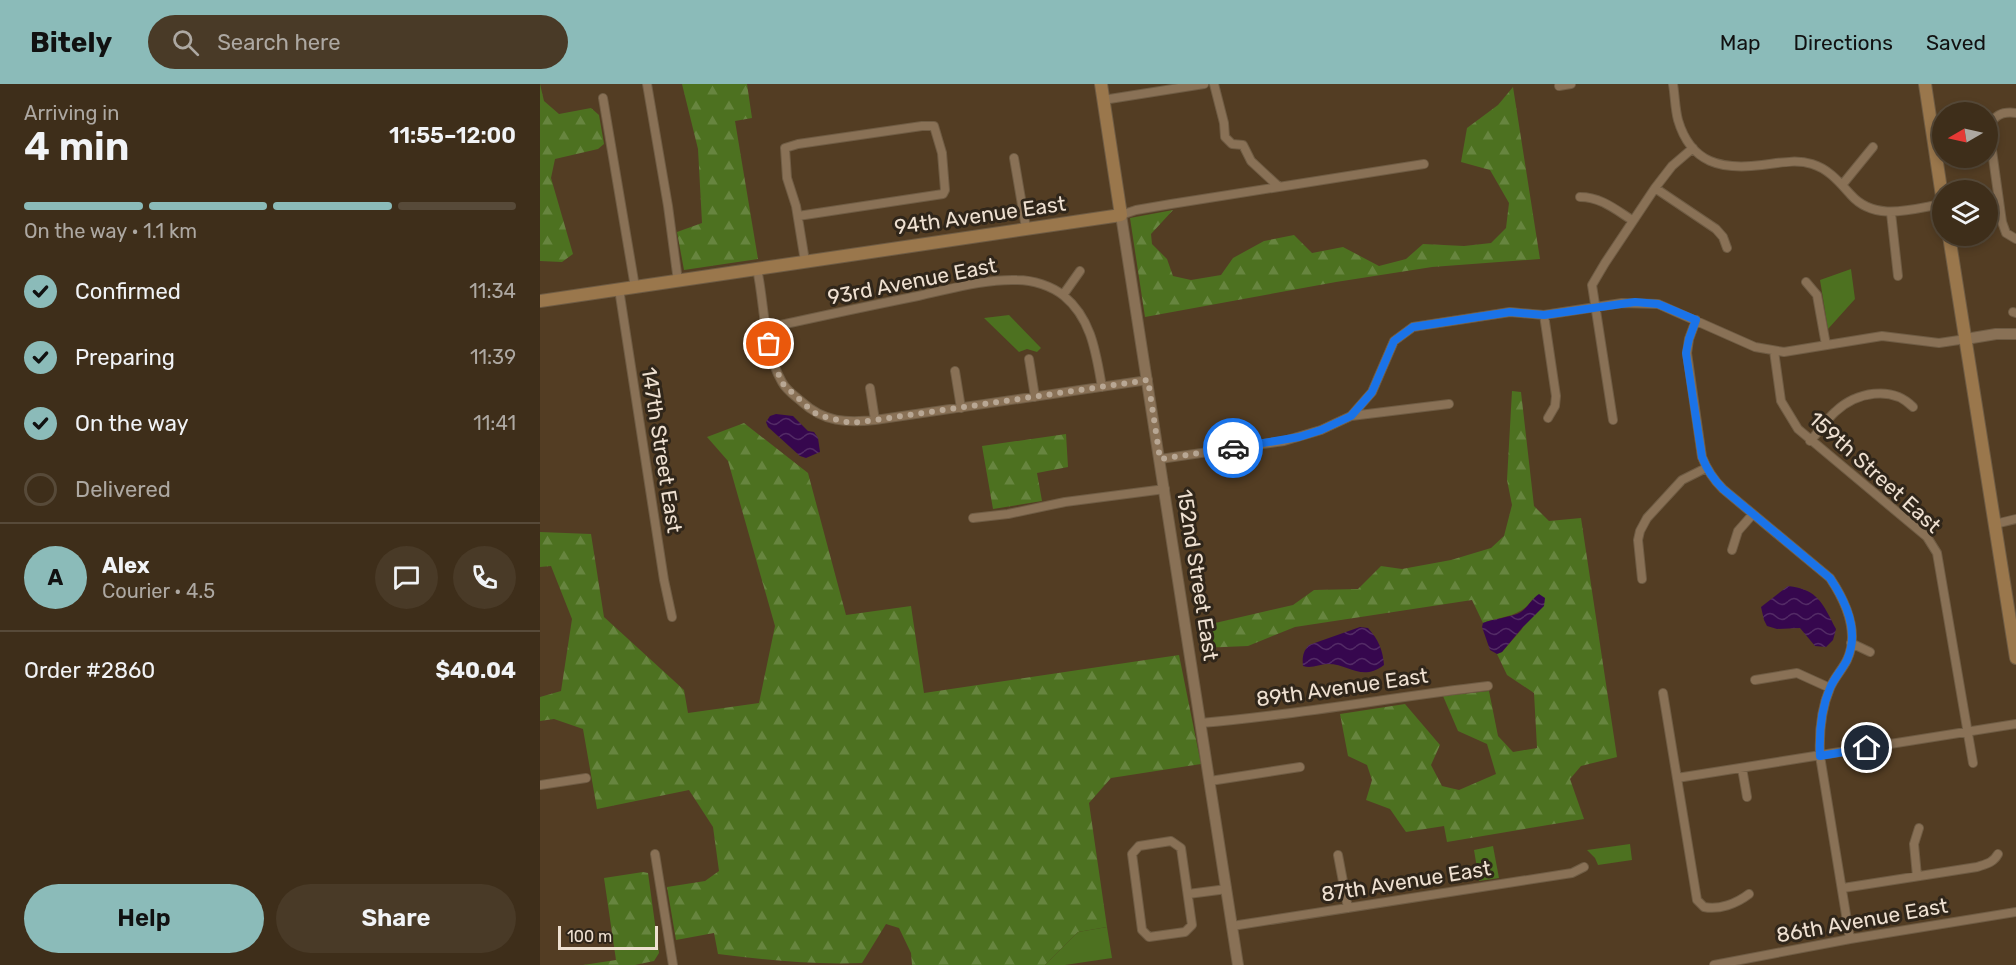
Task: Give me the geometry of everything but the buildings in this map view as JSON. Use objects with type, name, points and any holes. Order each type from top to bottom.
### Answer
[{"type":"main road","name":"152nd Street East","points":[[1101,84],[1121,215]]},
{"type":"main road","points":[[1925,84],[1940,180]]},
{"type":"main road","name":"94th Avenue East","points":[[540,301],[1121,215]]},
{"type":"main road","points":[[1951,246],[2016,658]]},
{"type":"street","points":[[647,84],[678,281]]},
{"type":"street","points":[[1103,99],[1204,84]]},
{"type":"street","points":[[1214,84],[1224,123],[1225,137],[1232,144],[1243,145],[1251,161],[1278,186]]},
{"type":"street","points":[[1559,86],[1571,84]]},
{"type":"street","points":[[1672,84],[1678,120],[1685,138],[1693,148],[1710,161],[1722,166],[1737,168],[1801,161],[1820,167],[1861,204],[1876,211],[1891,213],[1932,206]]},
{"type":"street","points":[[603,98],[635,287]]},
{"type":"street","points":[[1998,116],[2007,112],[2016,113]]},
{"type":"street","points":[[798,216],[943,194],[945,190],[942,153],[934,126],[798,144],[785,148],[787,178],[798,216],[805,261]]},
{"type":"street","points":[[1842,185],[1872,147]]},
{"type":"street","points":[[1613,420],[1592,293],[1594,280],[1632,220],[1671,166],[1693,148]]},
{"type":"street","points":[[1014,158],[1026,228]]},
{"type":"street","name":"94th Avenue East","points":[[1121,215],[1136,210],[1278,186],[1424,164]]},
{"type":"street","points":[[1994,168],[2002,222],[2012,238]]},
{"type":"street","points":[[1655,188],[1716,229],[1723,237],[1727,248]]},
{"type":"street","points":[[1580,197],[1594,198],[1604,202],[1632,220]]},
{"type":"street","points":[[1891,213],[1898,276]]},
{"type":"street","name":"152nd Street East","points":[[1121,215],[1238,965]]},
{"type":"street","points":[[757,269],[772,360],[783,384],[813,412],[821,416],[851,423],[1148,380]]},
{"type":"street","points":[[1080,271],[1063,295],[1077,310],[1091,335],[1102,387]]},
{"type":"street","name":"93rd Avenue East","points":[[766,328],[982,282],[1018,280],[1041,284],[1063,295]]},
{"type":"street","points":[[1806,282],[1817,295],[1826,345]]},
{"type":"street","name":"147th Street East","points":[[619,289],[664,580],[672,617]]},
{"type":"street","points":[[1351,416],[1372,392],[1394,341],[1413,327],[1510,312],[1544,315],[1622,303],[1648,303],[1668,308],[1755,347],[1774,351],[1792,351],[1882,336],[1939,343],[1996,334],[2016,334]]},
{"type":"street","points":[[1544,315],[1556,396],[1555,406],[1548,418]]},
{"type":"street","points":[[1696,320],[1687,347],[1687,364],[1702,457],[1706,468],[1714,481],[1723,489],[1830,578],[1840,592],[1849,614],[1851,643],[1848,657],[1830,688],[1820,724],[1820,756],[1850,939]]},
{"type":"street","name":"159th Street East","points":[[1774,351],[1781,401],[1791,421],[1810,441],[1927,537],[1937,553],[1973,763]]},
{"type":"street","points":[[1029,359],[1035,397]]},
{"type":"street","points":[[955,371],[961,408]]},
{"type":"street","points":[[870,388],[875,420]]},
{"type":"street","points":[[1810,441],[1835,411],[1863,396],[1876,393],[1895,395],[1905,399],[1913,407]]},
{"type":"street","points":[[1160,459],[1284,441],[1321,430],[1351,416],[1449,404]]},
{"type":"street","points":[[1642,579],[1638,540],[1647,518],[1682,480],[1706,468]]},
{"type":"street","points":[[973,518],[1008,514],[1065,502],[1165,489]]},
{"type":"street","points":[[1732,550],[1738,531],[1753,514]]},
{"type":"street","points":[[1995,524],[2016,519]]},
{"type":"street","points":[[1851,643],[1870,652]]},
{"type":"street","points":[[1755,680],[1797,673],[1830,688]]},
{"type":"street","name":"89th Avenue East","points":[[1201,723],[1294,714],[1417,694],[1488,686]]},
{"type":"street","points":[[1663,693],[1697,900],[1704,906],[1716,907],[1735,903],[1749,894]]},
{"type":"street","points":[[1677,778],[2016,724]]},
{"type":"street","points":[[1210,781],[1300,767]]},
{"type":"street","points":[[1742,768],[1747,797]]},
{"type":"street","points":[[540,785],[586,778]]},
{"type":"street","points":[[1917,876],[1914,844],[1919,828]]},
{"type":"street","points":[[1171,841],[1179,845],[1188,894],[1192,922],[1188,931],[1152,937],[1145,934],[1142,930],[1132,856],[1134,849],[1139,846],[1171,841]]},
{"type":"street","points":[[656,854],[673,965]]},
{"type":"street","points":[[1843,888],[1989,864],[1998,854]]},
{"type":"street","points":[[1338,855],[1348,908]]},
{"type":"street","name":"87th Avenue East","points":[[1232,926],[1572,873],[1584,867]]},
{"type":"street","points":[[1188,894],[1227,888]]},
{"type":"street","name":"86th Avenue East","points":[[1714,965],[1850,939],[2016,912]]},
{"type":"green space","points":[[540,84],[544,101],[559,114],[591,108],[599,115],[604,144],[598,149],[555,159],[551,178],[573,254],[562,262],[540,261]]},
{"type":"green space","points":[[682,84],[747,84],[752,118],[735,121],[758,259],[684,270],[677,232],[702,223],[698,149]]},
{"type":"green space","points":[[1513,87],[1540,259],[1432,267],[1145,317],[1130,218],[1173,210],[1151,234],[1152,244],[1167,259],[1173,276],[1191,280],[1221,275],[1233,258],[1264,241],[1294,235],[1312,253],[1343,247],[1379,266],[1406,259],[1423,244],[1464,246],[1491,243],[1506,228],[1509,203],[1490,170],[1461,162],[1467,128],[1498,105]]},
{"type":"green space","points":[[1851,269],[1855,299],[1828,329],[1820,280]]},
{"type":"green space","points":[[1009,315],[1041,348],[1037,352],[1027,349],[1019,352],[984,318]]},
{"type":"green space","points":[[1512,391],[1521,392],[1534,506],[1549,521],[1581,518],[1617,757],[1581,766],[1570,779],[1584,819],[1447,842],[1444,826],[1406,832],[1390,809],[1366,800],[1372,780],[1367,765],[1348,756],[1340,714],[1405,704],[1440,745],[1431,765],[1442,786],[1459,790],[1496,774],[1487,744],[1458,731],[1443,696],[1489,691],[1498,736],[1513,752],[1537,748],[1534,693],[1507,675],[1497,654],[1502,652],[1522,629],[1533,598],[1524,609],[1518,612],[1483,623],[1472,600],[1295,627],[1248,646],[1200,648],[1198,627],[1293,605],[1314,590],[1358,589],[1381,566],[1402,569],[1451,560],[1491,548],[1504,536],[1512,505],[1507,480]]},
{"type":"green space","points":[[744,423],[808,473],[846,615],[911,606],[924,693],[1179,655],[1201,764],[1111,778],[1089,803],[1107,927],[1078,932],[1045,965],[912,965],[911,953],[899,928],[886,924],[862,963],[790,962],[718,954],[714,933],[676,940],[667,887],[705,881],[719,871],[713,827],[689,790],[597,809],[583,729],[554,719],[540,721],[540,697],[561,691],[572,619],[551,566],[540,567],[540,532],[591,534],[604,617],[684,690],[688,713],[759,703],[775,626],[728,461],[707,437]]},
{"type":"green space","points":[[1066,434],[1068,467],[1037,473],[1042,501],[993,509],[982,446]]},
{"type":"green space","points":[[1630,844],[1632,860],[1598,865],[1587,850]]},
{"type":"green space","points":[[1493,846],[1499,878],[1479,881],[1474,850]]},
{"type":"green space","points":[[648,873],[659,953],[654,961],[635,965],[583,965],[616,960],[604,878]]},
{"type":"green space","points":[[1107,927],[1112,958],[1065,965],[1045,965],[1078,932]]},
{"type":"water","points":[[776,414],[793,416],[808,431],[814,432],[818,438],[820,452],[806,458],[800,456],[768,427],[766,422],[770,416]]},
{"type":"water","points":[[1788,586],[1806,590],[1823,605],[1836,629],[1833,640],[1826,647],[1815,646],[1800,628],[1777,629],[1767,626],[1761,607]]},
{"type":"water","points":[[1539,594],[1545,598],[1544,606],[1502,652],[1497,654],[1490,650],[1482,627],[1483,623],[1520,612]]},
{"type":"water","points":[[1360,627],[1368,628],[1375,636],[1384,665],[1369,672],[1325,664],[1303,666],[1303,655],[1309,645]]},
{"type":"way so far","points":[[769,344],[772,360],[783,384],[813,412],[851,423],[1148,380],[1160,459],[1233,448]]},
{"type":"route","points":[[1233,448],[1299,437],[1351,416],[1372,392],[1394,341],[1413,327],[1510,312],[1544,315],[1635,302],[1658,304],[1696,320],[1687,347],[1687,364],[1702,457],[1706,468],[1714,481],[1723,489],[1830,578],[1840,592],[1849,614],[1852,631],[1851,648],[1830,688],[1820,724],[1820,756],[1867,748]]}]
